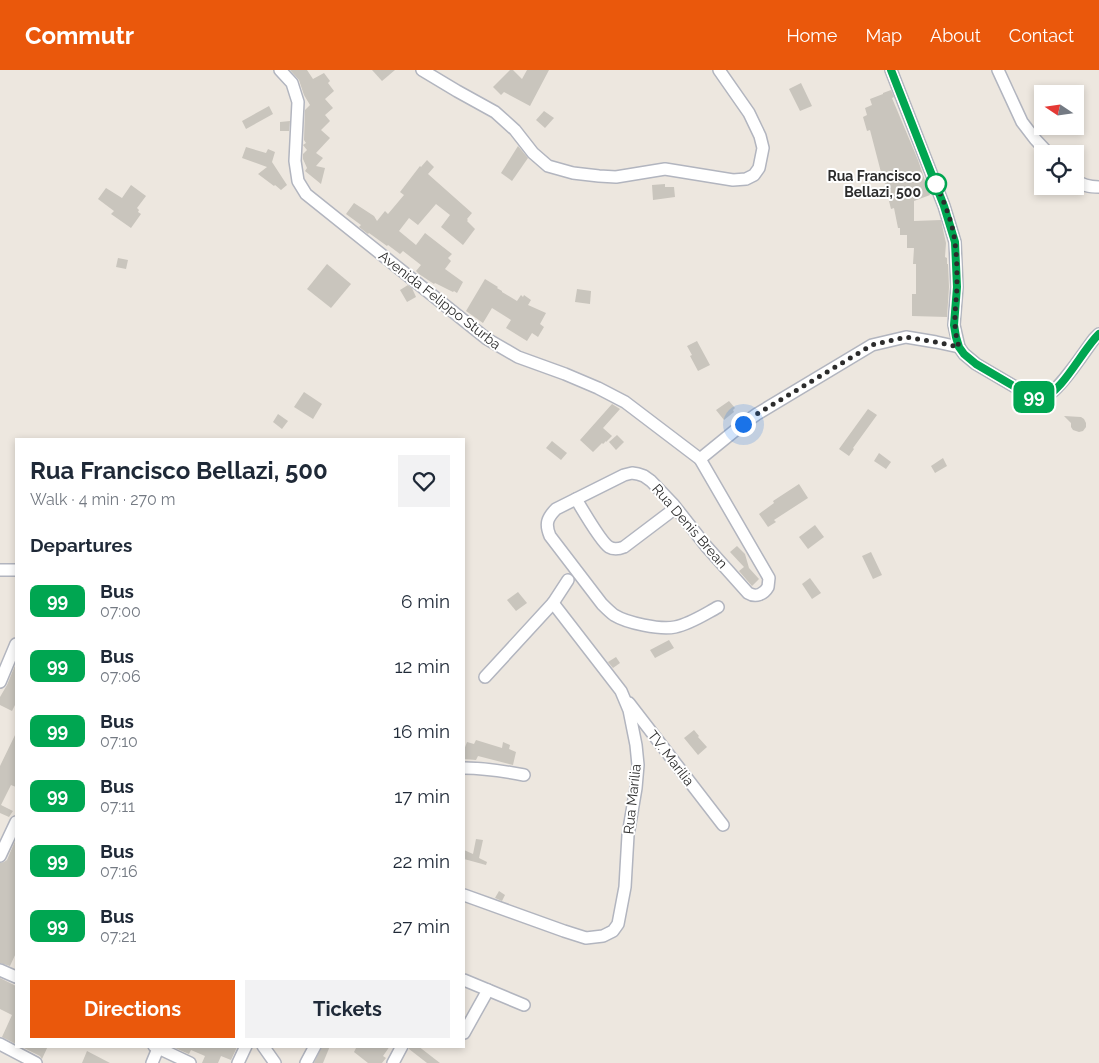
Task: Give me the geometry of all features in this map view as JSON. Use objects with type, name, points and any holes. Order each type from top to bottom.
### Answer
[{"type":"street","name":"Avenida Felippo Sturba","points":[[280,70],[292,84],[298,102],[295,160],[298,181],[306,194],[487,339],[518,357],[565,374],[625,402],[700,460]]},
{"type":"street","points":[[422,70],[495,112],[515,130],[533,153],[548,166],[573,174],[616,177],[665,169],[733,180],[746,179],[754,175],[759,168],[763,148],[760,136],[749,113],[719,70]]},
{"type":"street","points":[[891,70],[944,206],[955,242],[957,287],[954,325],[959,347],[964,354],[976,364],[1027,394],[1035,398],[1041,398],[1053,392],[1099,334]]},
{"type":"street","points":[[998,70],[1022,122],[1041,145]]},
{"type":"street","points":[[1084,185],[1099,187]]},
{"type":"street","points":[[700,460],[757,414],[872,345],[906,337],[959,347]]},
{"type":"street","name":"Rua Denis Brean","points":[[700,460],[769,578],[768,587],[763,593],[756,596],[748,593],[652,481],[638,474],[624,475],[556,509],[550,516],[547,530],[602,604],[623,620],[663,628],[675,627],[718,607]]},
{"type":"street","points":[[576,499],[604,544],[613,549],[624,547],[669,513]]},
{"type":"street","points":[[0,570],[15,570]]},
{"type":"street","points":[[485,677],[553,603],[568,580]]},
{"type":"street","name":"Rua Marília","points":[[465,896],[586,938],[603,936],[613,931],[618,924],[625,886],[628,844],[638,765],[629,710],[621,691],[553,603]]},
{"type":"street","points":[[0,682],[15,646]]},
{"type":"street","name":"TV. Marilia","points":[[621,691],[723,824]]},
{"type":"street","points":[[465,768],[502,770],[524,775]]},
{"type":"street","points":[[0,856],[15,824]]},
{"type":"street","points":[[0,970],[15,977]]},
{"type":"street","points":[[465,980],[524,1005]]},
{"type":"street","points":[[465,1031],[488,990]]},
{"type":"street","points":[[0,1044],[36,1063]]},
{"type":"street","points":[[152,1063],[157,1048]]},
{"type":"street","points":[[159,1048],[190,1063]]},
{"type":"street","points":[[238,1063],[245,1048]]},
{"type":"street","points":[[264,1048],[275,1063]]},
{"type":"street","points":[[306,1063],[314,1048]]},
{"type":"street","points":[[393,1063],[401,1048]]},
{"type":"building","points":[[290,70],[307,70],[313,79],[324,73],[334,91],[325,99],[333,108],[325,115],[330,121],[321,130],[330,138],[316,153],[323,158],[316,166],[325,168],[321,184],[305,171],[307,168],[303,154],[307,150],[303,145],[306,143],[304,140],[305,110],[310,105],[299,80]]},
{"type":"building","points":[[372,70],[395,70],[382,81]]},
{"type":"building","points":[[510,70],[513,70],[522,79],[527,70],[549,70],[530,106],[504,92],[501,95],[493,87]]},
{"type":"building","points":[[801,83],[812,106],[800,111],[789,89]]},
{"type":"building","points":[[891,90],[894,97],[892,98],[918,160],[930,195],[914,201],[914,221],[941,220],[946,243],[945,257],[948,264],[947,317],[912,316],[912,294],[916,294],[916,264],[913,264],[914,248],[907,248],[907,235],[900,235],[900,228],[898,228],[894,208],[891,209],[889,201],[891,200],[883,180],[870,130],[867,131],[863,117],[867,115],[865,108],[872,105],[870,99]]},
{"type":"building","points":[[269,106],[273,114],[246,129],[242,121]]},
{"type":"building","points":[[544,111],[554,118],[545,128],[536,120]]},
{"type":"building","points":[[290,121],[289,131],[280,131],[280,122]]},
{"type":"building","points":[[518,146],[528,158],[512,181],[501,173]]},
{"type":"building","points":[[246,147],[266,153],[268,149],[275,152],[272,162],[287,185],[281,190],[258,174],[267,167],[242,158]]},
{"type":"building","points":[[427,160],[434,167],[428,174],[472,213],[467,221],[475,229],[463,245],[441,227],[450,215],[436,204],[418,225],[409,218],[399,231],[416,245],[425,233],[452,254],[448,258],[451,261],[445,269],[463,282],[457,293],[434,284],[419,274],[416,271],[421,265],[403,251],[400,254],[368,234],[359,227],[361,225],[346,214],[354,203],[374,216],[377,221],[385,211],[388,214],[404,195],[400,192]]},
{"type":"building","points":[[665,184],[665,187],[674,187],[675,197],[653,200],[652,185]]},
{"type":"building","points":[[131,185],[146,196],[137,208],[141,214],[131,228],[111,214],[114,211],[98,199],[106,188],[122,198]]},
{"type":"building","points":[[118,258],[128,260],[126,269],[116,267]]},
{"type":"building","points":[[327,264],[351,284],[331,308],[307,289]]},
{"type":"building","points":[[485,279],[517,301],[521,295],[523,297],[524,295],[531,300],[528,305],[546,313],[540,324],[544,327],[538,337],[532,333],[527,341],[506,328],[511,320],[492,308],[483,323],[466,311]]},
{"type":"building","points":[[408,285],[412,288],[416,297],[407,302],[400,290]]},
{"type":"building","points":[[577,289],[591,291],[590,304],[575,302]]},
{"type":"building","points":[[697,341],[710,365],[698,371],[687,346]]},
{"type":"building","points":[[304,392],[322,404],[313,419],[294,407]]},
{"type":"building","points":[[729,401],[735,408],[734,412],[724,420],[716,410]]},
{"type":"building","points":[[612,404],[620,409],[603,428],[612,436],[593,452],[580,440]]},
{"type":"building","points":[[868,409],[877,415],[849,456],[839,449]]},
{"type":"building","points":[[278,414],[288,421],[282,429],[273,422]]},
{"type":"building","points":[[1064,416],[1081,417],[1086,423],[1086,427],[1083,431],[1079,432],[1073,430],[1071,423]]},
{"type":"building","points":[[617,435],[624,442],[616,450],[609,442]]},
{"type":"building","points":[[552,441],[567,453],[561,460],[546,448]]},
{"type":"building","points":[[879,453],[891,462],[886,469],[874,461]]},
{"type":"building","points":[[943,458],[947,466],[935,473],[931,466]]},
{"type":"building","points":[[799,484],[808,498],[774,520],[776,522],[768,527],[759,514],[774,503],[773,501]]},
{"type":"building","points":[[815,525],[824,537],[808,549],[799,537]]},
{"type":"building","points":[[737,546],[745,554],[749,568],[759,579],[752,586],[739,571],[744,567],[730,552]]},
{"type":"building","points":[[871,552],[882,575],[873,579],[862,556]]},
{"type":"building","points":[[810,578],[821,593],[812,599],[802,584]]},
{"type":"building","points":[[518,592],[527,603],[516,611],[507,600]]},
{"type":"building","points":[[669,640],[674,648],[655,658],[650,650]]},
{"type":"building","points":[[616,657],[620,663],[613,668],[608,662]]},
{"type":"building","points":[[15,665],[15,705],[12,711],[0,705],[0,697]]},
{"type":"building","points":[[694,730],[707,747],[698,755],[684,738]]},
{"type":"building","points":[[15,735],[15,787],[11,785],[1,805],[13,811],[9,817],[0,813],[0,766]]},
{"type":"building","points":[[476,740],[502,748],[503,742],[510,745],[509,749],[516,752],[513,765],[478,756],[476,760],[465,759],[467,742],[474,744]]},
{"type":"building","points":[[476,839],[483,840],[479,858],[487,862],[486,865],[465,859],[465,850],[473,854]]},
{"type":"building","points":[[15,841],[15,955],[10,966],[0,963],[0,863],[7,860]]},
{"type":"building","points":[[499,891],[505,895],[502,901],[495,898]]},
{"type":"building","points":[[0,978],[15,986],[15,1044],[2,1037],[12,1015],[0,1009]]},
{"type":"building","points":[[24,1048],[47,1048],[42,1059],[40,1056]]},
{"type":"building","points":[[175,1048],[237,1048],[231,1060],[221,1056],[218,1063],[202,1063],[205,1056],[191,1050],[189,1054]]},
{"type":"building","points":[[321,1048],[329,1048],[323,1063],[314,1063]]},
{"type":"building","points":[[356,1048],[389,1048],[383,1056],[386,1058],[382,1063],[368,1063],[354,1052]]},
{"type":"building","points":[[421,1048],[440,1063],[427,1063],[409,1049]]},
{"type":"building","points":[[87,1051],[110,1063],[82,1063]]},
{"type":"bus line","name":"99","points":[[891,70],[951,225],[955,242],[957,287],[954,325],[959,347],[964,354],[976,364],[1027,394],[1035,398],[1041,398],[1053,392],[1099,334]]},
{"type":"place","name":"Rua Francisco Bellazi, 500","points":[[936,184]]},
{"type":"route","points":[[743,424],[872,345],[906,337],[959,347],[954,325],[957,287],[955,242],[948,215],[936,184]]}]
